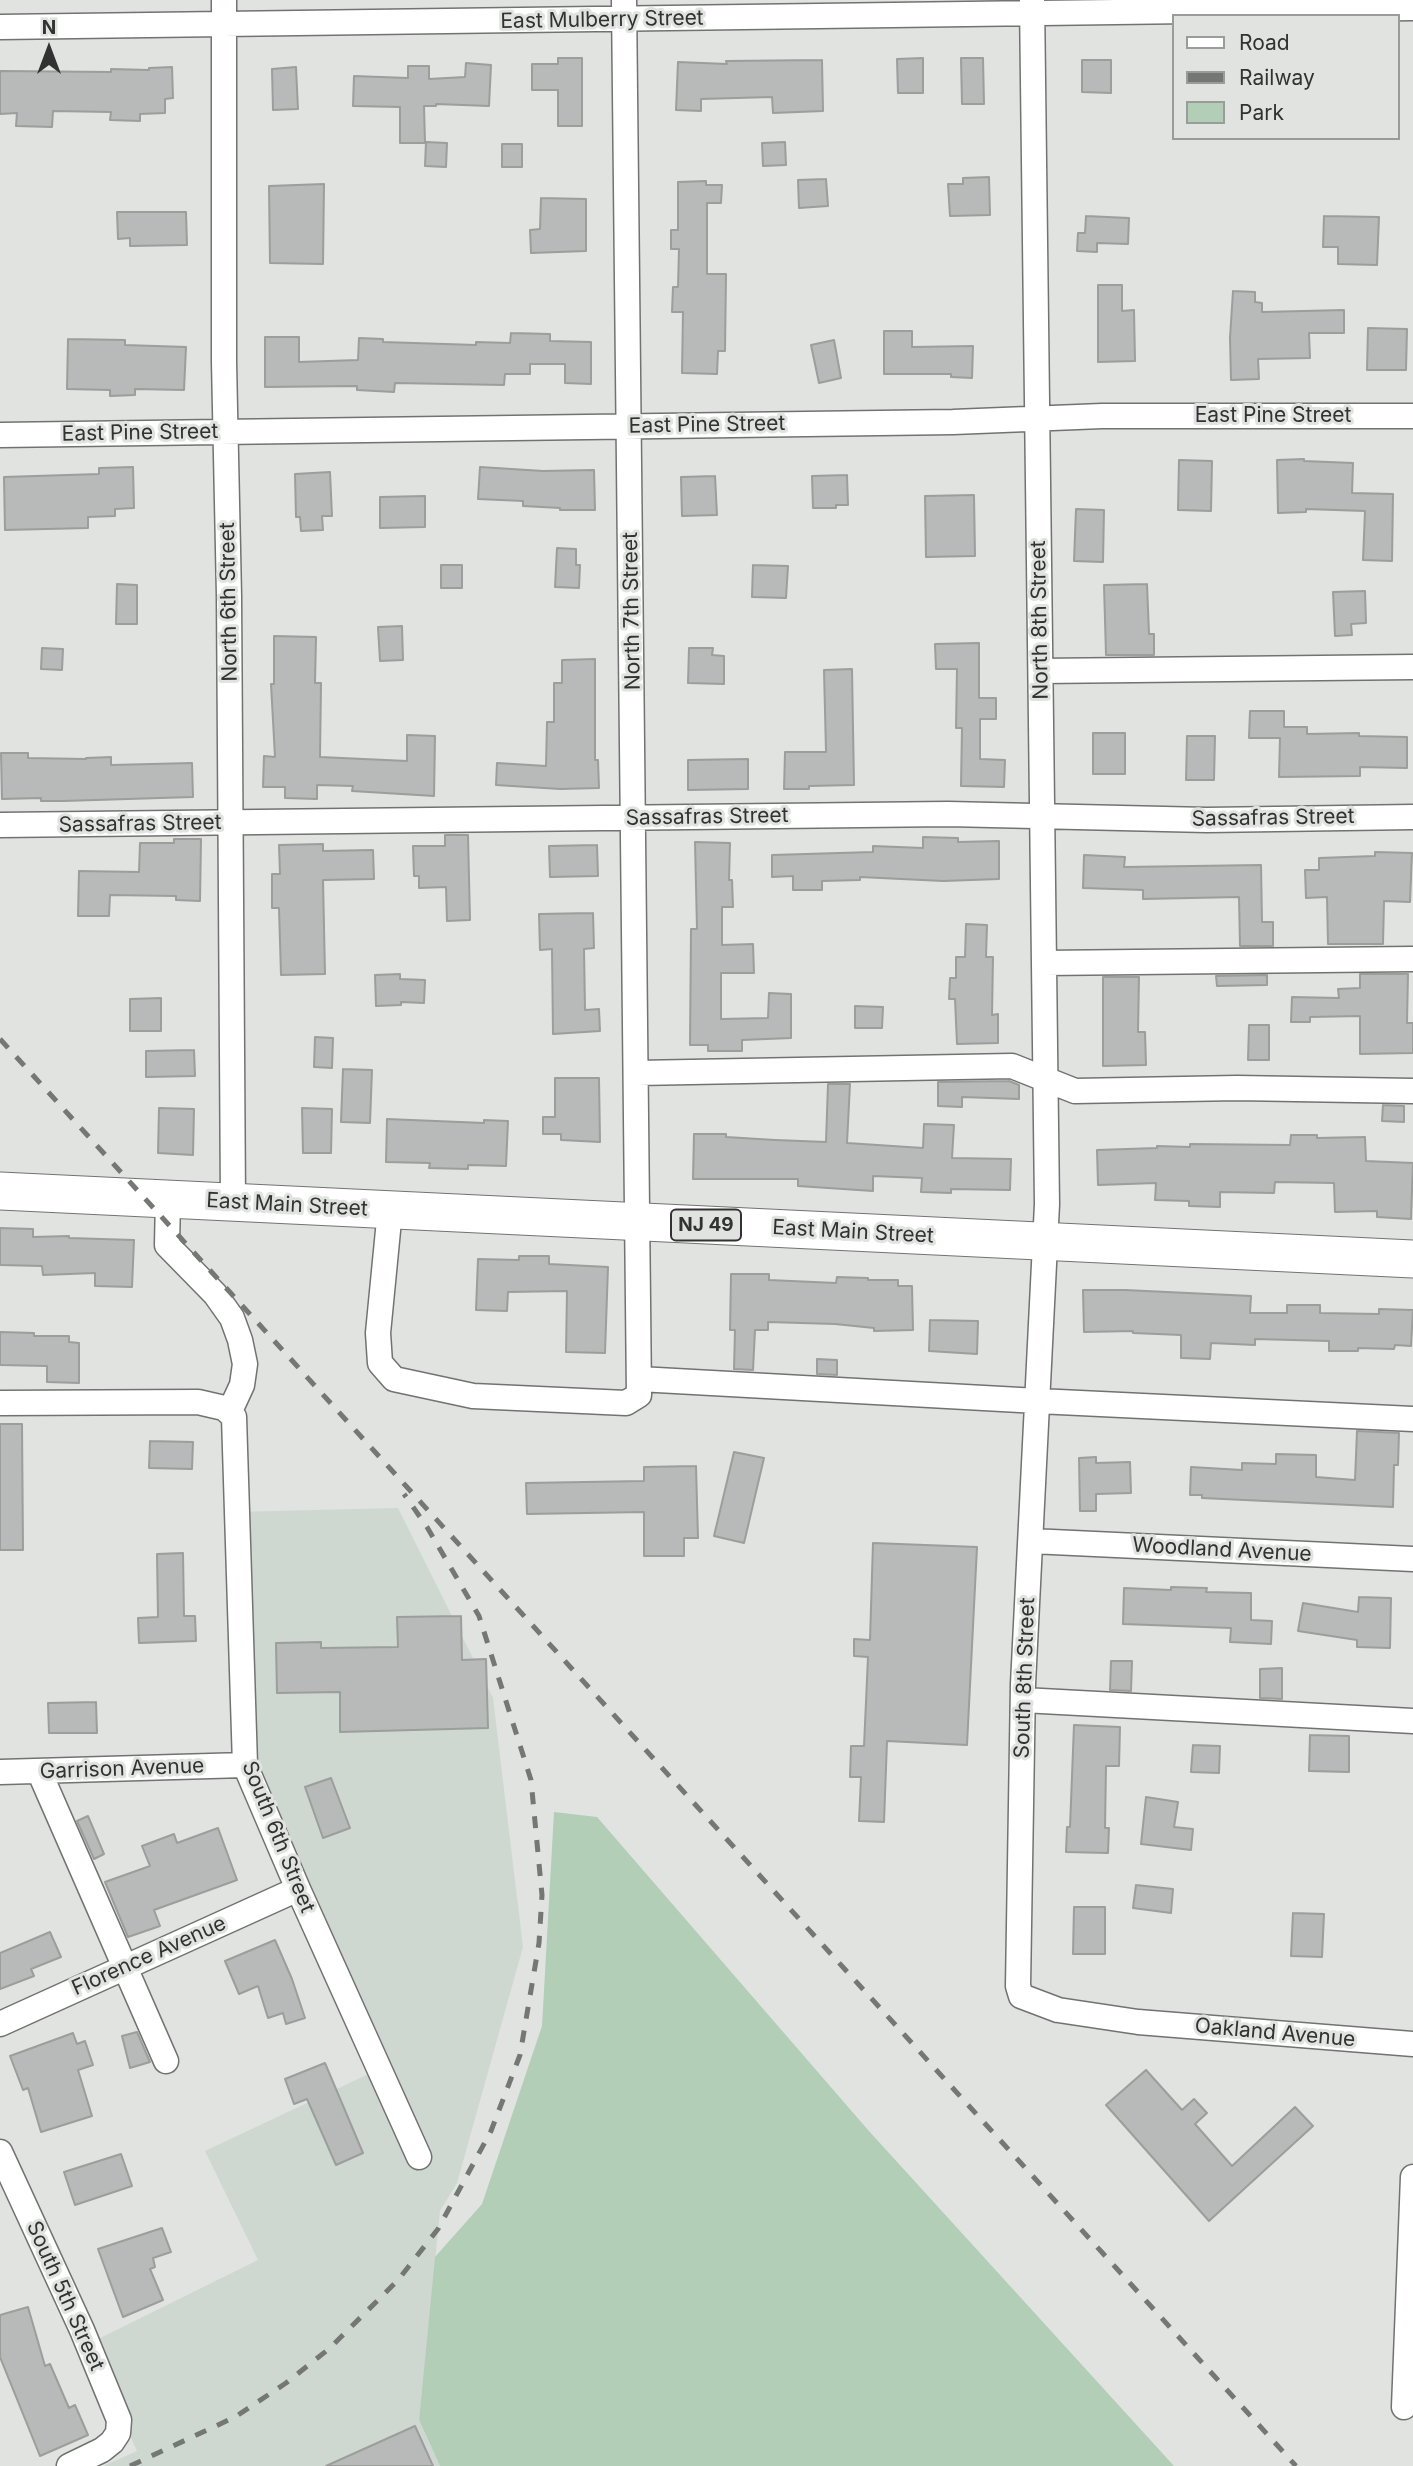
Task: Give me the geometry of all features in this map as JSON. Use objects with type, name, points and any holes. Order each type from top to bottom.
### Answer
[{"type":"highway","name":"East Main Street","points":[[0,1191],[1413,1259]]},
{"type":"street","name":"East Mulberry Street","points":[[0,27],[224,12],[1032,7],[1413,8]]},
{"type":"street","name":"North 8th Street","points":[[1032,7],[1046,1241]]},
{"type":"street","name":"North 7th Street","points":[[624,10],[639,1379]]},
{"type":"street","name":"North 6th Street","points":[[224,12],[225,431],[233,1203]]},
{"type":"street","name":"East Pine Street","points":[[0,435],[953,422],[1102,416],[1413,416]]},
{"type":"street","points":[[1041,671],[1413,667]]},
{"type":"street","name":"Sassafras Street","points":[[0,825],[948,814],[1207,820],[1413,817]]},
{"type":"street","points":[[1044,963],[1413,959]]},
{"type":"street","points":[[637,1073],[1012,1066],[1075,1091],[1237,1088],[1413,1090]]},
{"type":"street","points":[[0,1403],[198,1402],[230,1411],[242,1385],[245,1364],[240,1340],[232,1318],[215,1294],[167,1245],[167,1199]]},
{"type":"street","points":[[390,1210],[378,1333],[380,1363],[394,1379],[473,1396],[626,1403],[639,1395],[639,1379],[1413,1419]]},
{"type":"street","name":"South 8th Street","points":[[1046,1241],[1023,1700],[1017,1973],[1021,1996],[1058,2010],[1138,2022]]},
{"type":"street","name":"South 6th Street","points":[[230,1411],[236,1424],[245,1765],[419,2157]]},
{"type":"street","name":"Woodland Avenue","points":[[1031,1541],[1413,1559]]},
{"type":"street","points":[[1023,1700],[1413,1721]]},
{"type":"street","name":"Garrison Avenue","points":[[0,1772],[245,1765]]},
{"type":"street","points":[[39,1771],[166,2061]]},
{"type":"street","name":"Florence Avenue","points":[[0,2024],[298,1889]]},
{"type":"street","name":"Oakland Avenue","points":[[1138,2022],[1413,2044]]},
{"type":"street","name":"South 5th Street","points":[[0,2152],[82,2330],[119,2420],[118,2434],[112,2442],[102,2450],[69,2466]]},
{"type":"street","points":[[1404,2407],[1413,2177]]},
{"type":"shaded area","points":[[398,1508],[493,1698],[523,1947],[457,2183],[440,2211],[419,2420],[440,2466],[103,2466],[137,2451],[88,2344],[258,2260],[205,2151],[377,2070],[241,1768],[232,1512]]},
{"type":"green space","points":[[554,1812],[597,1817],[868,2130],[1174,2466],[440,2466],[419,2420],[435,2257],[482,2204],[542,2026]]},
{"type":"building","points":[[558,58],[582,58],[582,126],[558,126],[558,90],[532,90],[532,64],[558,64]]},
{"type":"building","points":[[923,58],[923,93],[898,93],[897,59]]},
{"type":"building","points":[[961,58],[983,58],[984,104],[962,104]]},
{"type":"building","points":[[822,60],[823,111],[773,113],[772,97],[701,99],[701,111],[676,110],[678,62],[727,64],[726,61]]},
{"type":"building","points":[[1082,60],[1111,60],[1111,93],[1082,92]]},
{"type":"building","points":[[466,63],[491,65],[489,106],[424,106],[425,143],[400,143],[400,107],[353,106],[354,76],[408,78],[408,66],[429,66],[429,79],[465,77]]},
{"type":"building","points":[[172,67],[173,98],[165,99],[165,113],[140,114],[140,121],[110,120],[111,112],[53,111],[52,127],[16,126],[17,113],[0,114],[0,71],[111,72],[111,69],[149,70]]},
{"type":"building","points":[[296,67],[298,109],[273,110],[272,69]]},
{"type":"building","points":[[426,142],[447,143],[446,167],[425,166]]},
{"type":"building","points":[[785,142],[786,165],[763,166],[762,143]]},
{"type":"building","points":[[502,144],[522,144],[522,167],[502,167]]},
{"type":"building","points":[[989,177],[990,215],[950,216],[948,184],[963,184],[963,178]]},
{"type":"building","points":[[826,179],[828,206],[799,208],[798,180]]},
{"type":"building","points":[[706,181],[706,185],[722,185],[721,203],[707,203],[707,274],[726,274],[725,351],[718,351],[717,374],[682,373],[683,312],[672,312],[673,287],[678,287],[679,249],[671,249],[671,230],[678,230],[678,182]]},
{"type":"building","points":[[324,184],[323,264],[270,263],[269,186]]},
{"type":"building","points":[[541,198],[586,199],[586,251],[531,253],[530,230],[540,229]]},
{"type":"building","points":[[117,212],[186,212],[187,245],[130,246],[130,238],[118,239]]},
{"type":"building","points":[[1086,216],[1129,218],[1128,244],[1097,243],[1097,252],[1077,251],[1078,233],[1085,233]]},
{"type":"building","points":[[1324,216],[1379,217],[1377,265],[1338,264],[1338,247],[1323,247]]},
{"type":"building","points":[[1098,285],[1122,285],[1122,311],[1134,310],[1135,361],[1098,362]]},
{"type":"building","points":[[1233,291],[1255,292],[1255,302],[1262,303],[1262,312],[1344,310],[1344,333],[1309,333],[1310,358],[1258,359],[1259,379],[1231,380]]},
{"type":"building","points":[[1368,328],[1407,329],[1406,370],[1367,370]]},
{"type":"building","points":[[884,331],[912,331],[912,347],[973,346],[972,378],[951,377],[951,374],[884,374]]},
{"type":"building","points":[[511,333],[550,334],[550,341],[591,342],[591,384],[565,383],[565,364],[530,364],[530,374],[505,374],[504,385],[395,383],[394,392],[357,390],[357,386],[265,387],[265,337],[299,337],[299,362],[358,360],[359,338],[383,339],[383,342],[476,345],[476,342],[510,343]]},
{"type":"building","points":[[68,339],[125,340],[125,345],[186,347],[184,390],[135,389],[135,395],[110,396],[110,390],[67,389]]},
{"type":"building","points":[[834,340],[841,378],[819,383],[811,345]]},
{"type":"building","points":[[1179,460],[1212,461],[1211,511],[1178,510]]},
{"type":"building","points":[[1277,460],[1353,463],[1352,493],[1393,494],[1392,561],[1363,560],[1365,511],[1306,509],[1306,512],[1278,513]]},
{"type":"building","points":[[133,467],[134,508],[115,509],[115,516],[88,517],[88,528],[5,530],[4,477],[99,474],[99,468]]},
{"type":"building","points":[[480,467],[543,471],[594,470],[595,510],[560,510],[523,506],[523,501],[478,499]]},
{"type":"building","points":[[330,472],[332,516],[322,516],[323,530],[301,531],[300,517],[296,517],[295,474]]},
{"type":"building","points":[[847,475],[848,505],[813,508],[812,476]]},
{"type":"building","points":[[715,476],[717,515],[682,516],[681,477]]},
{"type":"building","points":[[974,495],[975,556],[926,557],[925,496]]},
{"type":"building","points":[[425,496],[425,527],[380,528],[380,497]]},
{"type":"building","points":[[1076,509],[1104,510],[1103,562],[1074,561]]},
{"type":"building","points":[[557,548],[576,549],[576,565],[580,565],[579,588],[555,587]]},
{"type":"building","points":[[441,565],[462,565],[462,588],[441,588]]},
{"type":"building","points":[[753,565],[788,566],[786,598],[752,597]]},
{"type":"building","points":[[117,584],[137,585],[137,624],[116,624]]},
{"type":"building","points":[[1147,584],[1149,634],[1154,634],[1154,655],[1106,655],[1104,585]]},
{"type":"building","points":[[1365,591],[1366,623],[1351,624],[1352,635],[1335,636],[1333,592]]},
{"type":"building","points":[[402,626],[403,660],[380,661],[378,627]]},
{"type":"building","points":[[274,636],[316,637],[315,683],[321,683],[320,757],[407,761],[407,735],[435,736],[434,796],[352,791],[353,786],[317,785],[317,799],[285,798],[285,787],[263,787],[264,756],[275,757],[271,684],[274,684]]},
{"type":"building","points":[[979,643],[979,698],[996,698],[996,719],[980,719],[980,759],[1005,760],[1004,787],[961,786],[962,728],[956,728],[957,669],[936,669],[935,644]]},
{"type":"building","points":[[42,648],[63,649],[62,670],[41,669]]},
{"type":"building","points":[[689,648],[713,648],[712,655],[724,656],[724,684],[688,683]]},
{"type":"building","points":[[595,659],[595,760],[598,760],[599,788],[560,789],[496,785],[497,763],[546,766],[547,722],[554,722],[554,683],[562,683],[562,660]]},
{"type":"building","points":[[852,669],[854,785],[784,789],[785,752],[826,752],[824,670]]},
{"type":"building","points":[[1250,711],[1284,711],[1284,727],[1307,727],[1307,734],[1359,733],[1359,736],[1407,737],[1407,768],[1360,767],[1360,776],[1279,777],[1280,738],[1249,738]]},
{"type":"building","points":[[1093,733],[1125,733],[1125,774],[1093,774]]},
{"type":"building","points":[[1187,736],[1215,736],[1214,780],[1186,780]]},
{"type":"building","points":[[1,753],[28,753],[28,758],[111,757],[111,765],[192,763],[193,797],[63,801],[41,801],[41,798],[2,799]]},
{"type":"building","points":[[748,759],[748,789],[688,790],[688,760]]},
{"type":"building","points":[[445,835],[468,835],[470,920],[447,921],[446,887],[419,888],[419,876],[414,876],[413,846],[445,846]]},
{"type":"building","points":[[923,837],[958,838],[958,842],[999,841],[999,879],[943,881],[860,877],[860,880],[822,881],[822,890],[793,890],[793,876],[772,877],[772,855],[873,852],[873,846],[923,848]]},
{"type":"building","points":[[174,839],[201,839],[200,901],[176,900],[176,896],[110,895],[109,916],[78,916],[79,871],[139,872],[140,843],[174,843]]},
{"type":"building","points":[[695,842],[730,843],[729,880],[732,880],[733,907],[722,907],[722,945],[753,944],[754,973],[721,973],[721,1019],[768,1018],[769,993],[791,994],[791,1038],[742,1040],[742,1051],[708,1051],[708,1045],[690,1045],[691,929],[697,929]]},
{"type":"building","points":[[323,844],[323,851],[373,850],[374,879],[323,880],[325,974],[281,975],[279,908],[272,908],[272,874],[280,874],[279,845]]},
{"type":"building","points":[[597,845],[598,876],[550,877],[549,846]]},
{"type":"building","points":[[1375,852],[1412,853],[1410,902],[1384,901],[1383,944],[1328,944],[1327,897],[1306,898],[1305,870],[1319,870],[1319,858],[1375,856]]},
{"type":"building","points":[[1084,855],[1125,857],[1124,867],[1261,865],[1262,922],[1273,922],[1273,946],[1240,946],[1239,897],[1143,899],[1143,890],[1083,888]]},
{"type":"building","points":[[593,913],[594,948],[584,949],[585,1010],[599,1009],[600,1031],[553,1034],[552,949],[540,950],[539,914]]},
{"type":"building","points":[[966,924],[987,925],[986,957],[993,957],[992,1015],[998,1014],[998,1043],[957,1044],[955,999],[949,999],[950,978],[956,978],[956,957],[965,957]]},
{"type":"building","points":[[400,974],[400,979],[425,980],[424,1003],[401,1002],[401,1005],[376,1006],[375,975]]},
{"type":"building","points":[[1360,974],[1408,974],[1407,1023],[1413,1023],[1413,1053],[1360,1054],[1360,1016],[1310,1017],[1310,1022],[1291,1022],[1292,997],[1339,998],[1338,989],[1360,988]]},
{"type":"building","points":[[1267,975],[1267,985],[1217,986],[1216,976]]},
{"type":"building","points":[[1103,977],[1139,977],[1138,1032],[1145,1032],[1146,1065],[1103,1066]]},
{"type":"building","points":[[161,998],[161,1031],[130,1031],[130,999]]},
{"type":"building","points":[[855,1006],[883,1007],[882,1028],[855,1028]]},
{"type":"building","points":[[1249,1025],[1269,1025],[1269,1060],[1248,1060]]},
{"type":"building","points":[[315,1037],[333,1038],[332,1068],[314,1067]]},
{"type":"building","points":[[194,1050],[195,1076],[146,1077],[146,1051]]},
{"type":"building","points":[[343,1069],[372,1070],[370,1123],[341,1122]]},
{"type":"building","points":[[555,1078],[599,1078],[600,1142],[561,1140],[561,1134],[543,1134],[543,1117],[555,1117]]},
{"type":"building","points":[[1009,1081],[1019,1085],[1019,1099],[962,1097],[962,1107],[938,1106],[938,1082]]},
{"type":"building","points":[[828,1084],[850,1084],[847,1143],[923,1148],[924,1124],[954,1125],[952,1158],[1011,1159],[1010,1190],[951,1189],[951,1193],[921,1192],[922,1178],[873,1176],[873,1191],[798,1186],[798,1179],[693,1179],[694,1134],[826,1142]]},
{"type":"building","points":[[1383,1105],[1404,1106],[1404,1122],[1382,1121]]},
{"type":"building","points":[[159,1108],[194,1109],[193,1155],[158,1153]]},
{"type":"building","points":[[302,1108],[332,1109],[331,1153],[303,1153]]},
{"type":"building","points":[[387,1119],[484,1123],[484,1120],[508,1121],[506,1166],[429,1168],[430,1163],[386,1162]]},
{"type":"building","points":[[1291,1135],[1317,1135],[1317,1138],[1365,1137],[1366,1161],[1413,1163],[1411,1219],[1377,1217],[1377,1211],[1335,1212],[1334,1183],[1275,1182],[1274,1193],[1220,1192],[1220,1207],[1189,1206],[1189,1201],[1155,1200],[1156,1183],[1098,1185],[1097,1150],[1190,1147],[1190,1144],[1290,1145]]},
{"type":"building","points":[[0,1228],[33,1229],[33,1237],[134,1240],[132,1287],[95,1286],[95,1273],[43,1275],[42,1266],[0,1265]]},
{"type":"building","points":[[519,1256],[549,1256],[549,1264],[608,1267],[605,1353],[566,1352],[567,1291],[508,1292],[507,1311],[476,1310],[478,1259],[519,1260]]},
{"type":"building","points":[[731,1274],[769,1274],[769,1280],[836,1283],[837,1277],[898,1280],[898,1286],[912,1286],[913,1330],[874,1331],[874,1328],[835,1324],[768,1322],[768,1330],[755,1330],[753,1370],[734,1369],[735,1330],[730,1330]]},
{"type":"building","points":[[1083,1290],[1251,1296],[1250,1313],[1287,1313],[1287,1305],[1320,1305],[1320,1313],[1379,1314],[1379,1309],[1413,1310],[1411,1346],[1329,1351],[1329,1341],[1255,1339],[1255,1345],[1211,1343],[1210,1359],[1181,1358],[1181,1335],[1133,1331],[1084,1332]]},
{"type":"building","points":[[930,1320],[978,1321],[977,1354],[929,1351]]},
{"type":"building","points":[[0,1332],[69,1336],[69,1342],[79,1343],[79,1383],[47,1382],[47,1366],[0,1365]]},
{"type":"building","points":[[817,1359],[837,1360],[837,1375],[817,1374]]},
{"type":"building","points":[[0,1424],[22,1424],[23,1550],[0,1550]]},
{"type":"building","points":[[1357,1431],[1399,1433],[1398,1465],[1394,1465],[1393,1507],[1202,1498],[1202,1495],[1190,1495],[1191,1467],[1242,1470],[1242,1463],[1276,1464],[1276,1454],[1316,1455],[1316,1477],[1355,1480]]},
{"type":"building","points":[[150,1441],[193,1442],[192,1469],[149,1468]]},
{"type":"building","points":[[734,1452],[764,1458],[744,1543],[714,1536]]},
{"type":"building","points":[[1096,1457],[1096,1463],[1130,1462],[1131,1493],[1096,1494],[1096,1511],[1080,1511],[1079,1458]]},
{"type":"building","points":[[696,1466],[698,1538],[684,1538],[684,1556],[644,1556],[644,1512],[527,1514],[526,1483],[644,1481],[644,1467]]},
{"type":"building","points":[[873,1543],[977,1547],[967,1745],[887,1741],[884,1822],[859,1821],[861,1777],[850,1777],[851,1746],[864,1746],[868,1657],[854,1656],[854,1639],[870,1640]]},
{"type":"building","points":[[183,1553],[184,1616],[195,1616],[196,1641],[139,1643],[138,1618],[158,1617],[157,1554]]},
{"type":"building","points":[[1171,1587],[1207,1588],[1206,1592],[1251,1593],[1251,1620],[1272,1621],[1271,1644],[1230,1642],[1231,1628],[1123,1624],[1124,1588],[1171,1590]]},
{"type":"building","points":[[1359,1597],[1391,1598],[1390,1648],[1357,1647],[1357,1640],[1298,1631],[1303,1603],[1358,1612]]},
{"type":"building","points":[[461,1616],[462,1660],[486,1659],[488,1728],[340,1732],[340,1692],[277,1693],[276,1643],[321,1642],[321,1648],[398,1647],[397,1617]]},
{"type":"building","points":[[1111,1661],[1132,1661],[1131,1691],[1110,1690]]},
{"type":"building","points":[[1282,1668],[1282,1699],[1260,1698],[1260,1669]]},
{"type":"building","points":[[96,1702],[97,1733],[49,1733],[48,1703]]},
{"type":"building","points":[[1074,1725],[1120,1727],[1119,1766],[1106,1766],[1105,1828],[1109,1828],[1108,1853],[1066,1852],[1067,1827],[1070,1827]]},
{"type":"building","points":[[1310,1735],[1349,1736],[1349,1772],[1309,1771]]},
{"type":"building","points":[[1193,1745],[1220,1746],[1219,1773],[1191,1772]]},
{"type":"building","points":[[331,1778],[350,1828],[323,1838],[305,1787]]},
{"type":"building","points":[[1146,1797],[1178,1802],[1174,1827],[1193,1829],[1191,1850],[1141,1844]]},
{"type":"building","points":[[88,1816],[104,1854],[94,1859],[77,1821]]},
{"type":"building","points":[[218,1828],[237,1880],[154,1910],[160,1926],[128,1937],[105,1882],[150,1866],[142,1846],[174,1834],[177,1843]]},
{"type":"building","points":[[1136,1885],[1173,1889],[1171,1913],[1133,1908]]},
{"type":"building","points":[[1074,1907],[1105,1907],[1105,1954],[1073,1954]]},
{"type":"building","points":[[1293,1913],[1324,1914],[1322,1957],[1291,1956]]},
{"type":"building","points":[[50,1932],[61,1957],[31,1969],[34,1976],[0,1989],[0,1953]]},
{"type":"building","points":[[275,1940],[305,2018],[286,2024],[283,2013],[268,2018],[258,1986],[239,1994],[225,1961]]},
{"type":"building","points":[[137,2032],[150,2062],[130,2068],[122,2036]]},
{"type":"building","points":[[73,2033],[77,2044],[85,2041],[93,2065],[78,2070],[92,2116],[41,2132],[28,2088],[23,2090],[10,2056]]},
{"type":"building","points":[[325,2063],[363,2153],[336,2165],[307,2099],[294,2104],[285,2079]]},
{"type":"building","points":[[1146,2070],[1182,2110],[1194,2099],[1207,2113],[1195,2124],[1232,2166],[1295,2107],[1313,2126],[1209,2221],[1106,2105]]},
{"type":"building","points":[[121,2154],[132,2186],[75,2205],[64,2172]]},
{"type":"building","points":[[162,2228],[171,2252],[153,2258],[155,2267],[150,2269],[163,2300],[123,2317],[98,2249]]},
{"type":"building","points":[[28,2307],[45,2366],[50,2364],[69,2408],[75,2405],[88,2435],[40,2456],[0,2357],[0,2315]]},
{"type":"building","points":[[415,2426],[433,2466],[326,2466]]},
{"type":"railway","points":[[0,1039],[1296,2466]]},
{"type":"railway","points":[[130,2466],[235,2417],[286,2383],[330,2348],[398,2280],[438,2229],[491,2131],[520,2055],[539,1943],[542,1895],[531,1780],[479,1616],[427,1527],[404,1494]]}]
